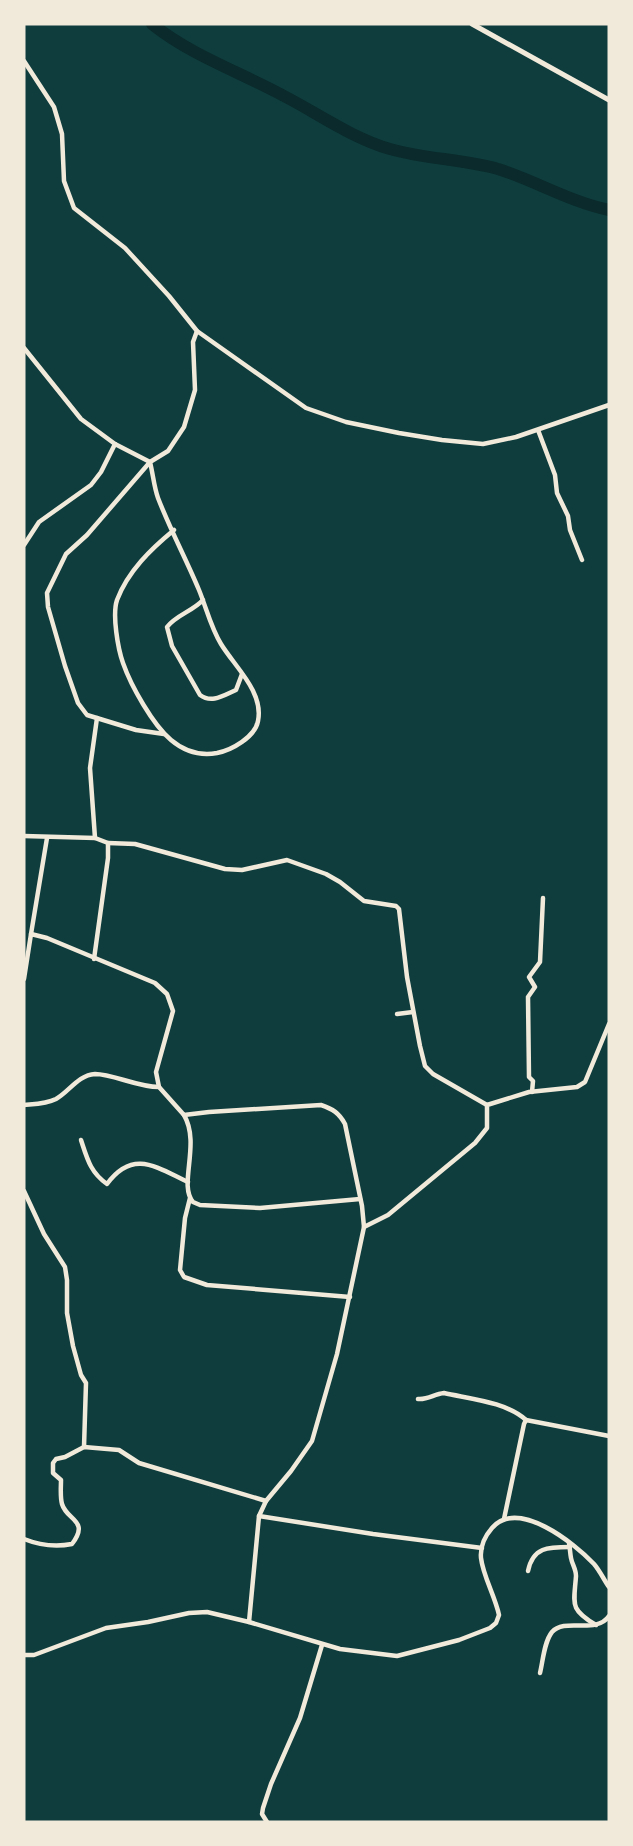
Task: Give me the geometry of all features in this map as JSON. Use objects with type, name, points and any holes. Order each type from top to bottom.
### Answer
[{"type":"street","points":[[472,24],[609,100]]},
{"type":"street","points":[[24,61],[54,107],[62,134],[64,181],[74,208],[125,248],[197,331],[306,408],[346,422],[438,440],[483,444],[516,437],[609,405]]},
{"type":"street","points":[[164,734],[136,730],[87,715],[78,703],[65,666],[48,607],[47,592],[66,554],[87,535],[150,462],[168,452],[184,427],[195,390],[192,342],[197,331]]},
{"type":"street","points":[[24,348],[81,419],[115,444],[150,462],[158,496],[174,530],[220,643],[254,693],[258,708],[258,723],[248,736],[228,751],[212,754],[183,750],[164,734],[123,663],[116,632],[116,602],[147,552],[174,530]]},
{"type":"street","points":[[538,430],[555,475],[557,493],[568,516],[570,530],[582,560]]},
{"type":"street","points":[[24,546],[39,522],[91,485],[101,472],[115,444]]},
{"type":"street","points":[[203,600],[196,608],[171,621],[167,627],[172,646],[200,695],[206,699],[213,700],[236,690],[242,674]]},
{"type":"street","points":[[95,838],[90,768],[97,718]]},
{"type":"street","points":[[24,836],[95,838],[108,843],[135,843],[225,869],[242,870],[287,860],[326,874],[364,901],[396,906],[399,909],[413,1012],[425,1066],[433,1074],[487,1105],[532,1092],[566,1090],[585,1082],[609,1024]]},
{"type":"street","points":[[24,979],[47,838]]},
{"type":"street","points":[[94,959],[108,843]]},
{"type":"street","points":[[532,1092],[528,997],[535,987],[529,977],[540,962],[543,898]]},
{"type":"street","points":[[31,934],[47,938],[94,959],[108,962],[155,983],[167,994],[173,1011],[156,1072],[159,1087],[184,1115],[191,1132],[192,1143],[188,1182],[190,1198],[185,1218],[180,1270],[184,1277],[207,1285],[350,1297]]},
{"type":"street","points":[[397,1014],[413,1012]]},
{"type":"street","points":[[24,1105],[45,1103],[57,1098],[79,1080],[96,1074],[148,1087],[159,1087]]},
{"type":"street","points":[[184,1115],[321,1105],[332,1109],[340,1115],[345,1124],[364,1227],[337,1354],[312,1441],[266,1501],[259,1516],[249,1622]]},
{"type":"street","points":[[364,1227],[387,1215],[475,1143],[487,1128],[487,1105]]},
{"type":"street","points":[[81,1140],[90,1168],[107,1184],[118,1170],[127,1164],[141,1163],[188,1182]]},
{"type":"street","points":[[24,1191],[44,1234],[65,1267],[68,1280],[67,1313],[73,1346],[81,1375],[86,1383],[84,1447]]},
{"type":"street","points":[[190,1198],[200,1205],[260,1209],[360,1199]]},
{"type":"street","points":[[418,1399],[426,1400],[444,1393],[514,1411],[526,1420],[609,1436]]},
{"type":"street","points":[[504,1519],[526,1420]]},
{"type":"street","points":[[24,1539],[42,1544],[63,1545],[72,1544],[76,1538],[79,1527],[61,1503],[61,1480],[53,1473],[53,1463],[56,1459],[84,1447],[119,1450],[139,1463],[266,1501]]},
{"type":"street","points":[[259,1516],[482,1548]]},
{"type":"street","points":[[24,1655],[34,1655],[106,1628],[189,1613],[207,1612],[249,1622],[322,1645],[397,1656],[459,1640],[490,1628],[496,1623],[499,1615],[481,1558],[486,1535],[504,1519],[522,1518],[540,1524],[596,1566],[609,1587]]},
{"type":"street","points":[[528,1571],[530,1559],[536,1553],[544,1549],[570,1545]]},
{"type":"street","points":[[570,1545],[570,1557],[575,1570],[573,1598],[575,1606],[580,1614],[596,1625]]},
{"type":"street","points":[[540,1673],[547,1643],[555,1629],[596,1625],[605,1622],[609,1616]]},
{"type":"street","points":[[267,1822],[262,1814],[262,1808],[300,1718],[322,1645]]},
{"type":"waterway","points":[[152,24],[200,55],[376,144],[403,152],[498,169],[581,202],[609,210]]}]
